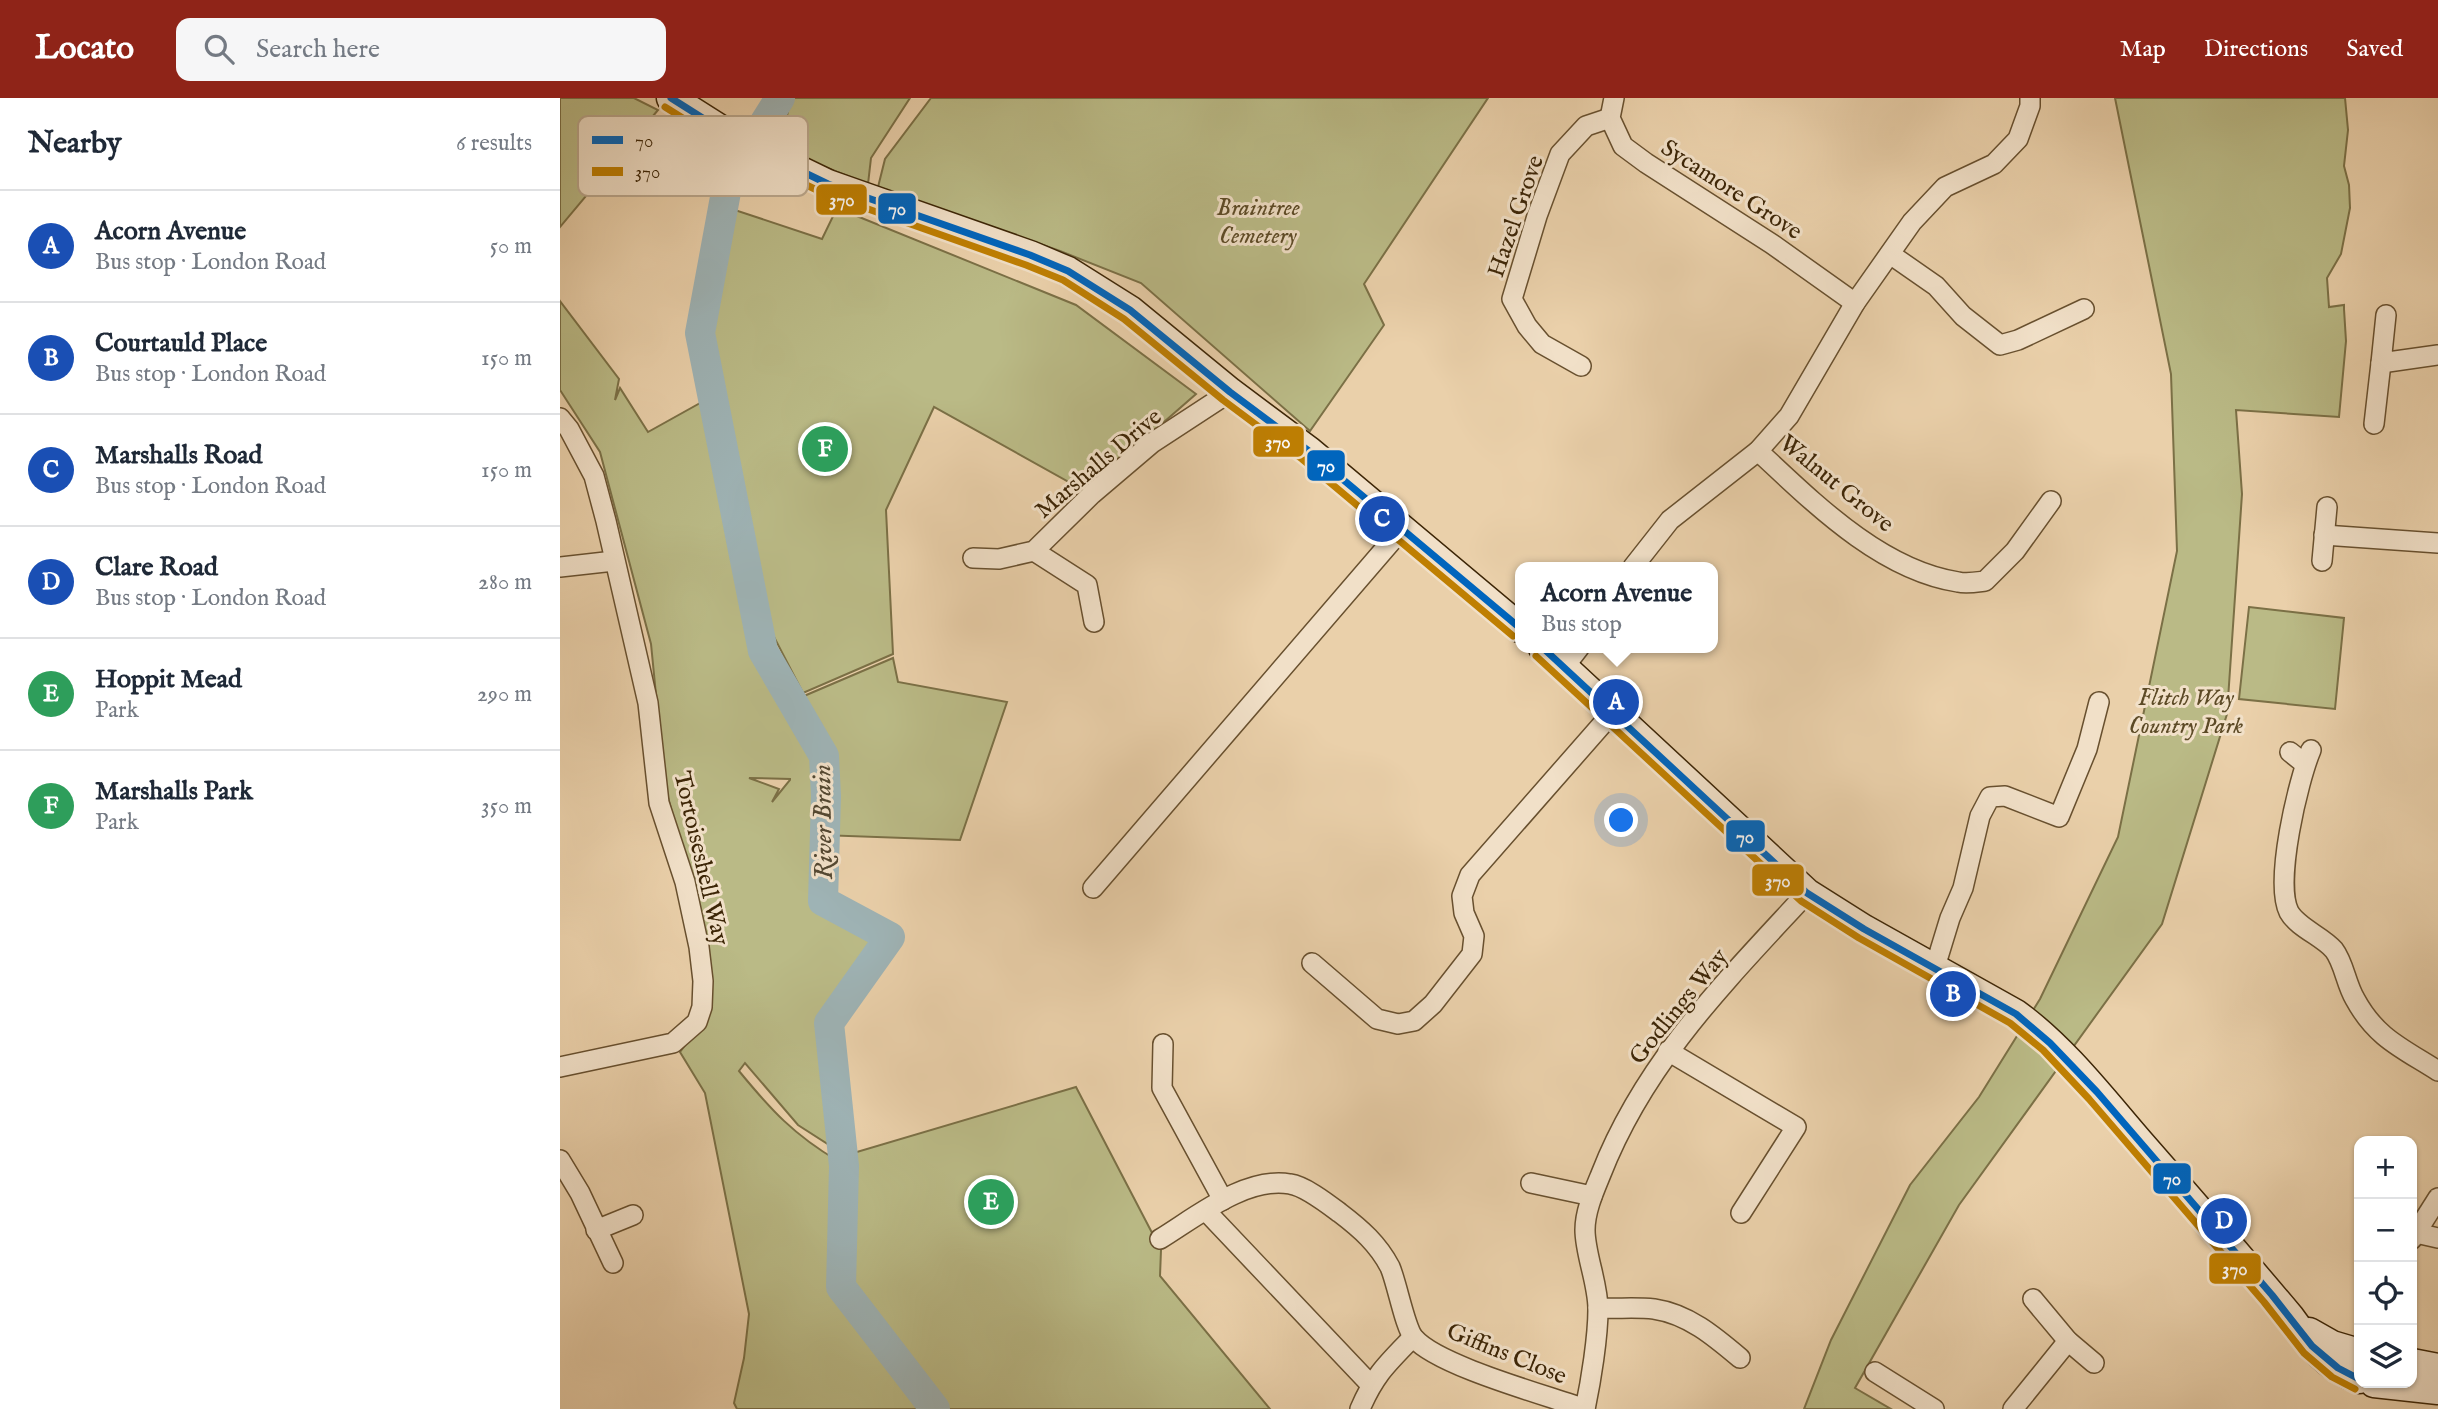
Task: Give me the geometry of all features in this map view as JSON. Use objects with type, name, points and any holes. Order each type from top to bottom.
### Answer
[{"type":"street","points":[[671,98],[699,116]]},
{"type":"street","points":[[1610,118],[1614,98]]},
{"type":"street","points":[[1637,562],[1670,520],[1758,451],[1789,416],[1855,303],[1912,222],[1945,187],[1994,164],[2018,139],[2030,106],[2030,98]]},
{"type":"street","name":"Sycamore Grove","points":[[1610,118],[1623,146],[1772,244],[1855,303]]},
{"type":"street","name":"Hazel Grove","points":[[1581,366],[1542,344],[1527,326],[1512,299],[1537,216],[1560,154],[1587,126],[1610,118]]},
{"type":"street","points":[[808,174],[828,184],[1068,271],[1130,310],[1230,392],[1309,451],[1515,624]]},
{"type":"street","points":[[1890,254],[1936,286],[1963,316],[2000,345],[2018,340],[2084,309]]},
{"type":"street","points":[[2374,424],[2386,314]]},
{"type":"street","points":[[2381,363],[2438,355]]},
{"type":"street","name":"Marshalls Drive","points":[[973,558],[999,559],[1034,551],[1091,494],[1152,443],[1230,392]]},
{"type":"street","name":"Tortoiseshell Way","points":[[560,418],[569,429],[594,477],[606,521],[648,703],[659,803],[685,882],[699,947],[703,981],[702,1007],[696,1022],[673,1043],[560,1067]]},
{"type":"street","name":"Walnut Grove","points":[[1758,451],[1812,502],[1849,531],[1889,557],[1959,583],[1985,581],[2015,551],[2051,501]]},
{"type":"street","points":[[2322,561],[2327,507]]},
{"type":"street","points":[[1093,888],[1402,529]]},
{"type":"street","points":[[2324,535],[2438,543]]},
{"type":"street","name":"Marshalls Drive","points":[[1034,551],[1087,585],[1094,622]]},
{"type":"street","points":[[560,568],[614,561]]},
{"type":"street","points":[[1572,657],[1613,712],[1807,893],[1864,929],[2016,1014],[2035,1028],[2071,1065],[2290,1317],[2306,1340],[2330,1365],[2354,1377]]},
{"type":"street","points":[[1935,967],[1963,888],[1980,816],[1990,797],[2005,796],[2059,817],[2087,749],[2099,702]]},
{"type":"street","points":[[1312,963],[1377,1019],[1398,1024],[1414,1021],[1433,1004],[1472,954],[1474,936],[1464,913],[1462,896],[1470,875],[1613,712]]},
{"type":"street","points":[[2302,755],[2283,880],[2284,897],[2290,914],[2334,951],[2353,997],[2379,1033],[2438,1071]]},
{"type":"street","name":"Godlings Way","points":[[1585,1409],[1590,1390],[1598,1308],[1585,1230],[1592,1196],[1610,1151],[1639,1096],[1668,1051],[1717,991],[1807,893]]},
{"type":"street","points":[[1163,1044],[1162,1088],[1223,1200]]},
{"type":"street","points":[[1668,1051],[1796,1127],[1741,1213]]},
{"type":"street","points":[[560,1160],[580,1193],[613,1263]]},
{"type":"street","name":"Giffins Close","points":[[1160,1239],[1223,1200],[1263,1183],[1292,1184],[1325,1202],[1380,1248],[1391,1270],[1413,1337],[1446,1360],[1585,1409]]},
{"type":"street","points":[[1531,1183],[1592,1196]]},
{"type":"street","points":[[2417,1231],[2438,1198]]},
{"type":"street","points":[[1206,1211],[1370,1384]]},
{"type":"street","points":[[596,1230],[633,1215]]},
{"type":"street","points":[[2417,1236],[2438,1238]]},
{"type":"street","points":[[2033,1299],[2068,1341],[2094,1363]]},
{"type":"street","points":[[1598,1308],[1654,1309],[1679,1316],[1707,1331],[1740,1357]]},
{"type":"street","points":[[2290,1317],[2313,1335],[2354,1352]]},
{"type":"street","name":"Giffins Close","points":[[1360,1409],[1370,1384],[1413,1337]]},
{"type":"street","points":[[2012,1409],[2068,1341]]},
{"type":"street","points":[[2418,1386],[2438,1368]]},
{"type":"street","points":[[1875,1372],[1934,1409]]},
{"type":"green space","points":[[560,98],[634,98],[658,110],[653,116],[578,116],[578,196],[586,196],[560,227]]},
{"type":"green space","points":[[791,98],[910,98],[871,158],[868,184],[808,160],[808,116],[787,116]]},
{"type":"green space","name":"Braintree Cemetery","points":[[931,98],[1488,98],[1364,284],[1384,325],[1310,431],[1141,283],[1060,251],[878,187],[885,159]]},
{"type":"green space","name":"Flitch Way Country Park","points":[[2115,98],[2345,98],[2348,130],[2344,166],[2349,185],[2350,208],[2341,254],[2327,278],[2329,307],[2344,305],[2346,341],[2339,417],[2236,410],[2242,494],[2227,714],[2162,924],[1959,1205],[1855,1388],[1891,1409],[1804,1409],[1831,1340],[1910,1185],[1979,1097],[2040,999],[2118,837],[2177,551],[2171,374]]},
{"type":"green space","points":[[837,208],[1076,305],[1196,394],[1085,491],[934,407],[886,510],[893,654],[803,693],[773,635],[713,334],[735,210],[822,239]]},
{"type":"green space","points":[[560,301],[619,379],[615,400],[620,388],[648,432],[702,402],[757,655],[787,707],[804,696],[893,658],[898,682],[1007,702],[960,840],[821,835],[821,905],[883,938],[824,1024],[837,1150],[798,1125],[745,1063],[739,1071],[784,1121],[838,1161],[836,1287],[928,1409],[737,1409],[734,1403],[744,1358],[749,1314],[705,1093],[680,1052],[702,1023],[689,877],[665,786],[651,644],[600,452],[560,390]],"holes":[[[749,778],[790,779],[772,802],[779,789]]]},
{"type":"green space","points":[[2249,607],[2344,618],[2335,709],[2239,699]]},
{"type":"green space","points":[[1076,1087],[1161,1250],[1160,1276],[1270,1409],[945,1409],[841,1287],[850,1154]]},
{"type":"waterway","name":"River Brain","points":[[769,116],[780,98]]},
{"type":"waterway","name":"River Brain","points":[[725,196],[700,333],[763,651],[824,756],[826,796],[823,901],[890,937],[829,1023],[844,1166],[841,1287],[935,1409]]},
{"type":"transit line","name":"70","points":[[671,98],[699,116]]},
{"type":"transit line","name":"370","points":[[665,107],[679,116]]},
{"type":"transit line","name":"70","points":[[808,174],[1068,271],[1130,310],[1230,392],[1309,451],[1515,624]]},
{"type":"transit line","name":"370","points":[[808,186],[1063,280],[1124,319],[1223,400],[1302,459],[1513,636]]},
{"type":"transit line","name":"70","points":[[1548,653],[1807,893],[1864,929],[2016,1014],[2050,1043],[2097,1092],[2272,1295],[2312,1346],[2338,1368],[2354,1376]]},
{"type":"transit line","name":"370","points":[[1536,656],[1801,901],[1859,938],[2010,1023],[2043,1050],[2089,1099],[2264,1302],[2304,1353],[2332,1377],[2355,1389]]},
{"type":"place","name":"Marshalls Park","points":[[825,449]]},
{"type":"place","name":"Marshalls Road","points":[[1382,519]]},
{"type":"place","name":"Acorn Avenue","points":[[1616,702]]},
{"type":"place","name":"Courtauld Place","points":[[1953,994]]},
{"type":"place","name":"Hoppit Mead","points":[[991,1202]]},
{"type":"place","name":"Clare Road","points":[[2224,1221]]}]
